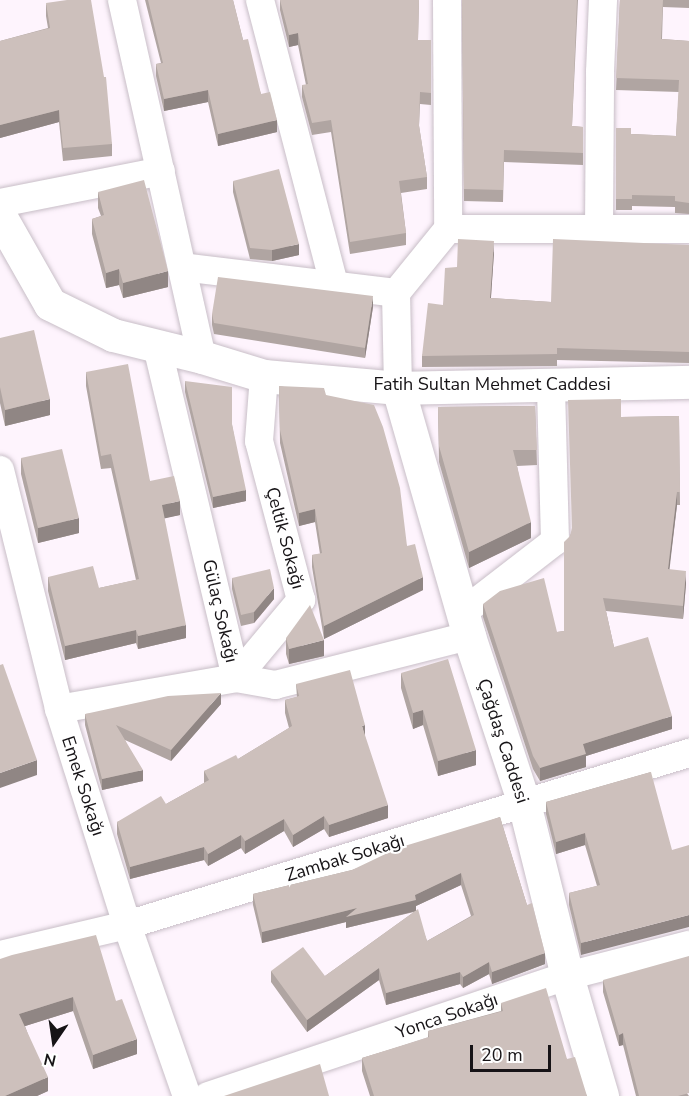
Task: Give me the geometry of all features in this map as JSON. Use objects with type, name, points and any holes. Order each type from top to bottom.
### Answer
[{"type":"street","points":[[122,0],[202,357]]},
{"type":"street","points":[[260,0],[334,285]]},
{"type":"street","points":[[398,388],[396,293],[448,229],[447,0]]},
{"type":"street","points":[[599,229],[603,0]]},
{"type":"street","points":[[0,203],[160,171]]},
{"type":"street","name":"Fatih Sultan Mehmet Caddesi","points":[[0,216],[50,304],[113,335],[202,357],[264,376],[398,388],[689,382]]},
{"type":"street","points":[[448,229],[689,229]]},
{"type":"street","points":[[182,267],[396,293]]},
{"type":"street","name":"Gülaç Sokağı","points":[[158,346],[236,678],[275,685],[466,625]]},
{"type":"street","name":"Çeltik Sokağı","points":[[236,678],[301,600],[259,441],[264,376]]},
{"type":"street","points":[[466,625],[555,541],[551,385]]},
{"type":"street","name":"Çağdaş Caddesi","points":[[398,388],[466,625],[524,803],[567,976],[602,1096]]},
{"type":"street","name":"Emek Sokağı","points":[[0,470],[10,558],[127,925],[186,1096]]},
{"type":"street","points":[[59,709],[236,678]]},
{"type":"street","name":"Zambak Sokağı","points":[[0,955],[127,925],[689,753]]},
{"type":"street","name":"Yonca Sokağı","points":[[208,1096],[567,976],[689,945]]},
{"type":"building","points":[[91,0],[104,77],[106,77],[112,144],[63,148],[59,110],[0,125],[0,41],[50,28],[46,3]]},
{"type":"building","points":[[148,0],[233,0],[243,40],[248,39],[261,94],[270,92],[277,120],[218,134],[208,90],[164,99],[156,64],[163,63]]},
{"type":"building","points":[[280,0],[419,0],[418,40],[431,40],[431,93],[420,92],[419,125],[427,177],[399,181],[406,233],[350,242],[331,120],[312,123],[302,85],[308,84],[298,33],[289,35]]},
{"type":"building","points":[[462,0],[577,0],[572,126],[583,127],[583,153],[504,150],[503,190],[464,189]]},
{"type":"building","points":[[620,0],[663,0],[661,39],[689,41],[689,203],[675,201],[675,196],[632,195],[632,199],[616,199],[616,128],[631,128],[631,134],[676,136],[679,80],[616,78]]},
{"type":"building","points":[[279,169],[299,244],[272,250],[250,248],[233,181]]},
{"type":"building","points":[[144,180],[168,271],[123,283],[119,269],[106,273],[92,219],[104,215],[98,192]]},
{"type":"building","points":[[458,239],[494,241],[490,298],[551,302],[553,239],[689,245],[689,352],[557,348],[557,354],[422,356],[428,303],[443,305],[445,268],[457,267]]},
{"type":"building","points":[[218,277],[373,296],[365,348],[214,323],[212,314]]},
{"type":"building","points":[[34,330],[50,399],[5,410],[0,387],[0,338]]},
{"type":"building","points":[[128,364],[150,481],[174,476],[180,501],[162,505],[186,625],[138,636],[136,630],[65,646],[48,577],[93,566],[99,588],[139,579],[111,454],[101,456],[86,372]]},
{"type":"building","points":[[185,381],[232,387],[232,424],[246,490],[213,497]]},
{"type":"building","points":[[279,386],[324,388],[326,395],[374,405],[383,427],[400,488],[407,546],[415,544],[423,577],[324,626],[312,555],[322,553],[315,509],[299,513],[280,430]]},
{"type":"building","points":[[621,399],[621,417],[679,416],[680,492],[677,492],[668,569],[686,571],[683,606],[603,598],[614,647],[648,637],[672,716],[583,744],[586,754],[540,768],[533,756],[483,604],[500,591],[544,578],[557,632],[564,631],[564,542],[570,536],[572,528],[568,400]]},
{"type":"building","points":[[535,406],[537,450],[513,450],[531,522],[469,552],[439,446],[438,407]]},
{"type":"building","points":[[62,449],[79,518],[38,528],[21,458]]},
{"type":"building","points":[[270,569],[274,588],[254,612],[241,615],[232,578]]},
{"type":"building","points":[[310,605],[324,640],[289,649],[286,638]]},
{"type":"building","points":[[448,659],[476,750],[438,761],[423,710],[413,713],[401,673]]},
{"type":"building","points":[[3,664],[37,760],[0,773],[0,665]]},
{"type":"building","points":[[350,670],[365,725],[362,726],[388,805],[329,825],[324,816],[293,835],[284,819],[245,841],[241,835],[208,854],[204,847],[130,867],[117,822],[161,796],[166,804],[209,780],[204,771],[236,755],[238,759],[292,726],[285,700],[299,696],[296,684]]},
{"type":"building","points":[[221,693],[171,750],[116,725],[143,770],[102,779],[85,714],[168,696]]},
{"type":"building","points":[[651,772],[672,850],[689,845],[689,915],[581,943],[569,893],[600,885],[585,833],[556,842],[546,802]]},
{"type":"building","points":[[500,817],[527,905],[532,903],[545,953],[492,972],[489,962],[463,977],[460,972],[386,993],[379,968],[307,1020],[271,971],[303,947],[325,976],[418,909],[427,941],[474,915],[461,873],[415,895],[416,900],[346,917],[357,908],[262,932],[253,894],[352,870],[398,848]]},
{"type":"building","points":[[96,935],[116,1001],[122,999],[137,1039],[93,1055],[73,997],[19,1014],[48,1077],[5,1096],[0,1096],[0,959]]},
{"type":"building","points":[[689,956],[689,1093],[678,1096],[639,1096],[623,1033],[619,1035],[603,980]]},
{"type":"building","points":[[546,988],[567,1059],[575,1057],[587,1096],[374,1096],[362,1058],[429,1037],[428,1031],[503,1011],[501,1003]]},
{"type":"building","points":[[320,1064],[329,1096],[224,1096]]}]
